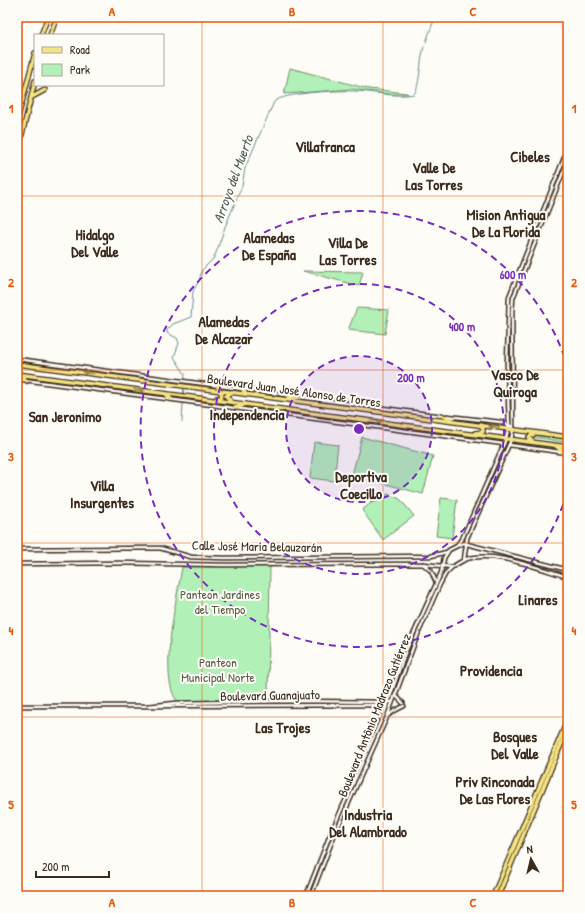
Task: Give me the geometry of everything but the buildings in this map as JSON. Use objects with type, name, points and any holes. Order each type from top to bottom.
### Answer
[{"type":"main road","points":[[41,34],[48,17]]},
{"type":"main road","points":[[50,34],[57,17]]},
{"type":"main road","points":[[17,121],[34,57]]},
{"type":"main road","points":[[17,155],[34,85]]},
{"type":"main road","points":[[31,98],[45,90]]},
{"type":"main road","name":"Boulevard Juan José Alonso de Torres","points":[[17,361],[30,365],[185,384],[273,398],[427,418],[509,427],[568,437]]},
{"type":"main road","points":[[18,374],[28,380]]},
{"type":"main road","name":"Boulevard Juan José Alonso de Torres","points":[[18,374],[205,398],[315,416],[336,416],[416,426],[452,434],[568,446]]},
{"type":"main road","points":[[198,387],[209,385]]},
{"type":"main road","points":[[205,398],[221,398],[222,392],[217,386]]},
{"type":"main road","points":[[242,388],[245,393]]},
{"type":"main road","points":[[232,402],[227,398],[227,394],[237,392]]},
{"type":"main road","points":[[166,394],[171,400]]},
{"type":"main road","points":[[273,398],[301,397]]},
{"type":"main road","points":[[235,408],[247,404]]},
{"type":"main road","points":[[441,415],[459,422]]},
{"type":"main road","points":[[416,426],[410,422],[411,418],[427,418]]},
{"type":"main road","points":[[452,434],[481,432],[484,429],[480,424]]},
{"type":"main road","points":[[533,442],[529,437],[531,434],[553,435]]},
{"type":"main road","points":[[556,445],[566,453]]},
{"type":"main road","points":[[564,737],[568,719]]},
{"type":"main road","points":[[493,896],[556,751],[568,728]]},
{"type":"main road","points":[[498,896],[556,751]]},
{"type":"street","points":[[456,546],[462,537],[506,439],[509,427],[507,364],[509,297],[568,148]]},
{"type":"street","points":[[464,560],[466,543],[511,440],[513,428],[512,303],[515,292],[568,160]]},
{"type":"street","points":[[17,361],[185,384],[242,388],[441,415],[509,427]]},
{"type":"street","name":"Boulevard Juan José Alonso de Torres","points":[[17,379],[235,408],[315,416],[335,422],[452,434],[504,444]]},
{"type":"street","points":[[335,422],[336,416]]},
{"type":"street","points":[[510,445],[566,453]]},
{"type":"street","points":[[466,543],[568,570]]},
{"type":"street","name":"Calle José María Belauzarán","points":[[17,549],[160,548],[191,556],[224,558],[392,557],[431,556],[466,543]]},
{"type":"street","name":"Boulevard Antônio Madrazo Gutiérrez","points":[[306,896],[330,835],[384,714],[405,653],[444,565],[444,558],[449,550]]},
{"type":"street","points":[[17,564],[423,564],[452,567],[464,560],[473,557],[485,556],[522,564],[568,577]]},
{"type":"street","points":[[392,557],[392,564]]},
{"type":"street","points":[[522,564],[525,558]]},
{"type":"street","points":[[423,564],[431,570],[436,583]]},
{"type":"street","name":"Boulevard Antônio Madrazo Gutiérrez","points":[[311,896],[334,836],[387,717],[402,672],[444,576],[452,567]]},
{"type":"street","points":[[384,714],[377,703],[392,691]]},
{"type":"street","points":[[395,695],[403,703]]},
{"type":"street","name":"Boulevard Guanajuato","points":[[17,706],[159,706],[392,702]]},
{"type":"street","name":"Boulevard Guanajuato","points":[[388,703],[391,706]]},
{"type":"street","points":[[387,717],[404,706]]},
{"type":"green space","points":[[290,68],[369,89],[408,94],[387,94],[352,89],[284,94]]},
{"type":"green space","points":[[303,271],[363,272],[359,286]]},
{"type":"green space","points":[[357,308],[389,310],[385,334],[348,330]]},
{"type":"green space","points":[[532,435],[568,439],[568,442],[532,438]]},
{"type":"green space","points":[[362,437],[433,456],[423,494],[352,475]]},
{"type":"green space","points":[[314,442],[338,445],[334,481],[310,478]]},
{"type":"green space","points":[[513,442],[553,447],[559,450],[512,445]]},
{"type":"green space","points":[[389,494],[400,499],[414,516],[383,540],[362,510],[379,497]]},
{"type":"green space","points":[[441,498],[457,500],[452,538],[436,536]]},
{"type":"green space","points":[[270,566],[268,699],[177,701],[172,689],[169,674],[169,656],[170,636],[182,567]]},
{"type":"waterway","name":"Arroyo del Muerto","points":[[426,42],[435,17]]},
{"type":"waterway","name":"Arroyo del Muerto","points":[[183,399],[185,374],[174,357],[179,343],[177,338],[167,333],[167,330],[173,324],[191,317],[193,291],[199,281],[202,270],[213,259],[216,253],[242,186],[245,168],[274,102],[287,96],[323,92],[360,91],[391,95],[414,94],[418,85],[424,47]]},
{"type":"waterway","name":"Arroyo del Muerto","points":[[182,422],[183,403]]},
{"type":"district","name":"Villafranca","points":[[325,147]]},
{"type":"district","name":"Cibeles","points":[[530,157]]},
{"type":"district","name":"Valle De Las Torres","points":[[434,176]]},
{"type":"district","name":"Mision Antigua De La Florida","points":[[506,224]]},
{"type":"district","name":"Hidalgo Del Valle","points":[[95,244]]},
{"type":"district","name":"Alamedas De España","points":[[269,246]]},
{"type":"district","name":"Villa De Las Torres","points":[[348,252]]},
{"type":"district","name":"Alamedas De Alcazar","points":[[224,330]]},
{"type":"district","name":"Vasco De Quiroga","points":[[515,384]]},
{"type":"district","name":"Independencia","points":[[247,415]]},
{"type":"district","name":"San Jeronimo","points":[[65,417]]},
{"type":"district","name":"Deportiva Coecillo","points":[[361,486]]},
{"type":"district","name":"Villa Insurgentes","points":[[102,494]]},
{"type":"district","name":"Linares","points":[[538,600]]},
{"type":"district","name":"Providencia","points":[[491,671]]},
{"type":"district","name":"Las Trojes","points":[[283,728]]},
{"type":"district","name":"Bosques Del Valle","points":[[515,746]]},
{"type":"district","name":"Priv Rinconada De Las Flores","points":[[495,790]]},
{"type":"district","name":"Industria Del Alambrado","points":[[368,824]]},
{"type":"park label","name":"Panteon Jardines del Tiempo","points":[[220,602]]},
{"type":"park label","name":"Panteon Municipal Norte","points":[[218,670]]}]
